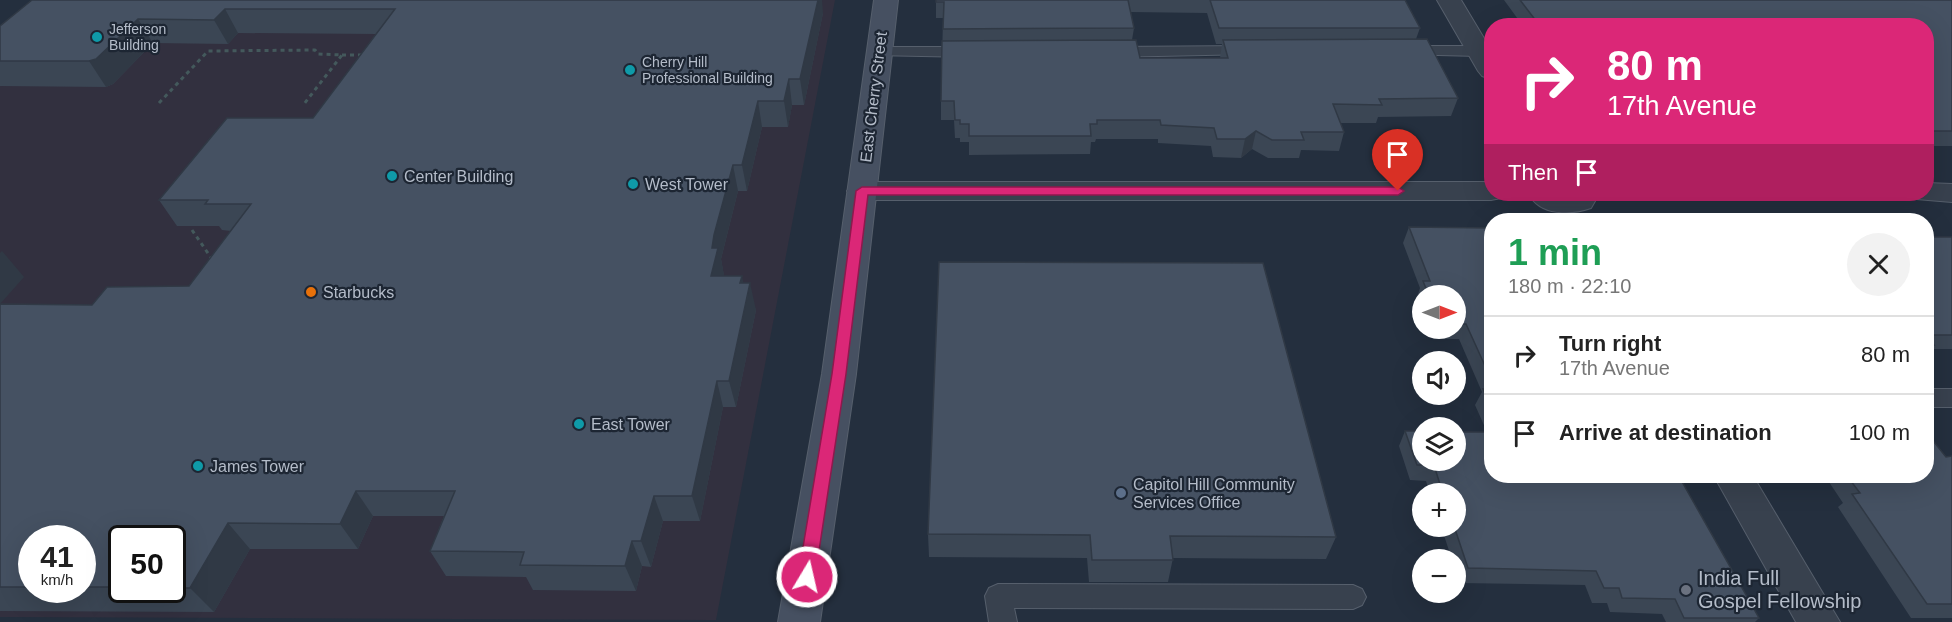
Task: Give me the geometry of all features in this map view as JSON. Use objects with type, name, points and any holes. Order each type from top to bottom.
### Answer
[{"type":"main road","name":"East Cherry Street","points":[[799,622],[839,374],[886,0]]},
{"type":"street","points":[[1449,0],[1484,59]]},
{"type":"street","points":[[862,191],[1484,191]]},
{"type":"street","points":[[1934,192],[1952,193]]},
{"type":"street","points":[[1557,201],[1579,206]]},
{"type":"street","points":[[1737,483],[1819,622]]},
{"type":"lane","points":[[1099,52],[1264,51]]},
{"type":"lane","points":[[1394,51],[1484,61]]},
{"type":"lane","points":[[879,52],[981,52]]},
{"type":"lane","points":[[1934,398],[1952,398]]},
{"type":"lane","points":[[1003,622],[998,596],[1353,597]]},
{"type":"path","points":[[159,103],[208,51],[315,50],[318,54],[369,54]]},
{"type":"path","points":[[304,104],[342,54]]},
{"type":"path","points":[[192,230],[214,262]]},
{"type":"shaded area","points":[[42,0],[835,0],[716,620],[0,617],[0,35]]},
{"type":"building","points":[[32,0],[818,0],[800,79],[789,79],[784,101],[758,101],[742,165],[733,165],[714,235],[712,248],[718,248],[711,276],[742,276],[740,283],[750,283],[729,381],[717,381],[692,496],[654,496],[641,541],[632,541],[625,566],[520,565],[524,552],[430,551],[455,491],[356,491],[340,524],[228,523],[190,588],[186,588],[186,525],[108,525],[108,587],[96,587],[96,525],[18,525],[18,587],[0,587],[0,304],[92,305],[107,287],[189,286],[251,204],[205,204],[208,200],[159,200],[227,118],[313,118],[395,9],[225,9],[214,20],[138,19],[96,59],[89,61],[0,61],[0,26]]},
{"type":"building","points":[[936,0],[1128,0],[1134,28],[943,29],[944,2],[936,2]]},
{"type":"building","points":[[1210,0],[1405,0],[1420,28],[1219,28]]},
{"type":"building","points":[[1520,0],[1952,0],[1952,131],[1934,131],[1934,18],[1534,18]]},
{"type":"building","points":[[1427,39],[1458,98],[1379,99],[1382,105],[1333,104],[1344,132],[1301,132],[1304,140],[1272,140],[1256,131],[1245,139],[1217,139],[1214,128],[1161,125],[1160,120],[1097,120],[1097,124],[1090,124],[1091,136],[969,136],[969,124],[960,124],[960,120],[955,120],[954,101],[941,101],[942,41],[1136,40],[1140,58],[1228,58],[1223,40]]},
{"type":"building","points":[[1409,227],[1484,228],[1484,364],[1466,324],[1466,285],[1425,285],[1423,281],[1430,281]]},
{"type":"building","points":[[1934,237],[1952,237],[1952,335],[1934,335]]},
{"type":"building","name":"Capitol Hill Community Services Office","points":[[939,262],[1263,263],[1336,537],[1170,536],[1173,560],[1092,560],[1090,535],[928,534]]},
{"type":"building","points":[[1405,431],[1412,431],[1412,451]]},
{"type":"building","points":[[1466,432],[1484,432],[1484,483],[1683,483],[1759,618],[1684,618],[1675,599],[1622,598],[1619,588],[1604,588],[1596,571],[1468,568],[1466,549],[1462,549],[1458,537],[1466,537],[1466,483],[1440,483],[1436,471],[1466,471]]},
{"type":"building","points":[[1934,442],[1946,457],[1952,456],[1952,604],[1927,604],[1852,494],[1860,493],[1852,483],[1934,483]]},
{"type":"place","name":"Jefferson Building","points":[[97,37]]},
{"type":"place","name":"Cherry Hill Professional Building","points":[[630,70]]},
{"type":"place","name":"Center Building","points":[[392,176]]},
{"type":"place","name":"West Tower","points":[[633,184]]},
{"type":"place","name":"Starbucks","points":[[311,292]]},
{"type":"place","name":"East Tower","points":[[579,424]]},
{"type":"place","name":"James Tower","points":[[198,466]]},
{"type":"place","name":"Capitol Hill Community Services Office","points":[[1121,493]]},
{"type":"place","name":"India Full Gospel Fellowship","points":[[1686,590]]},
{"type":"route","points":[[807,577],[839,374],[862,191],[1398,191]]}]
